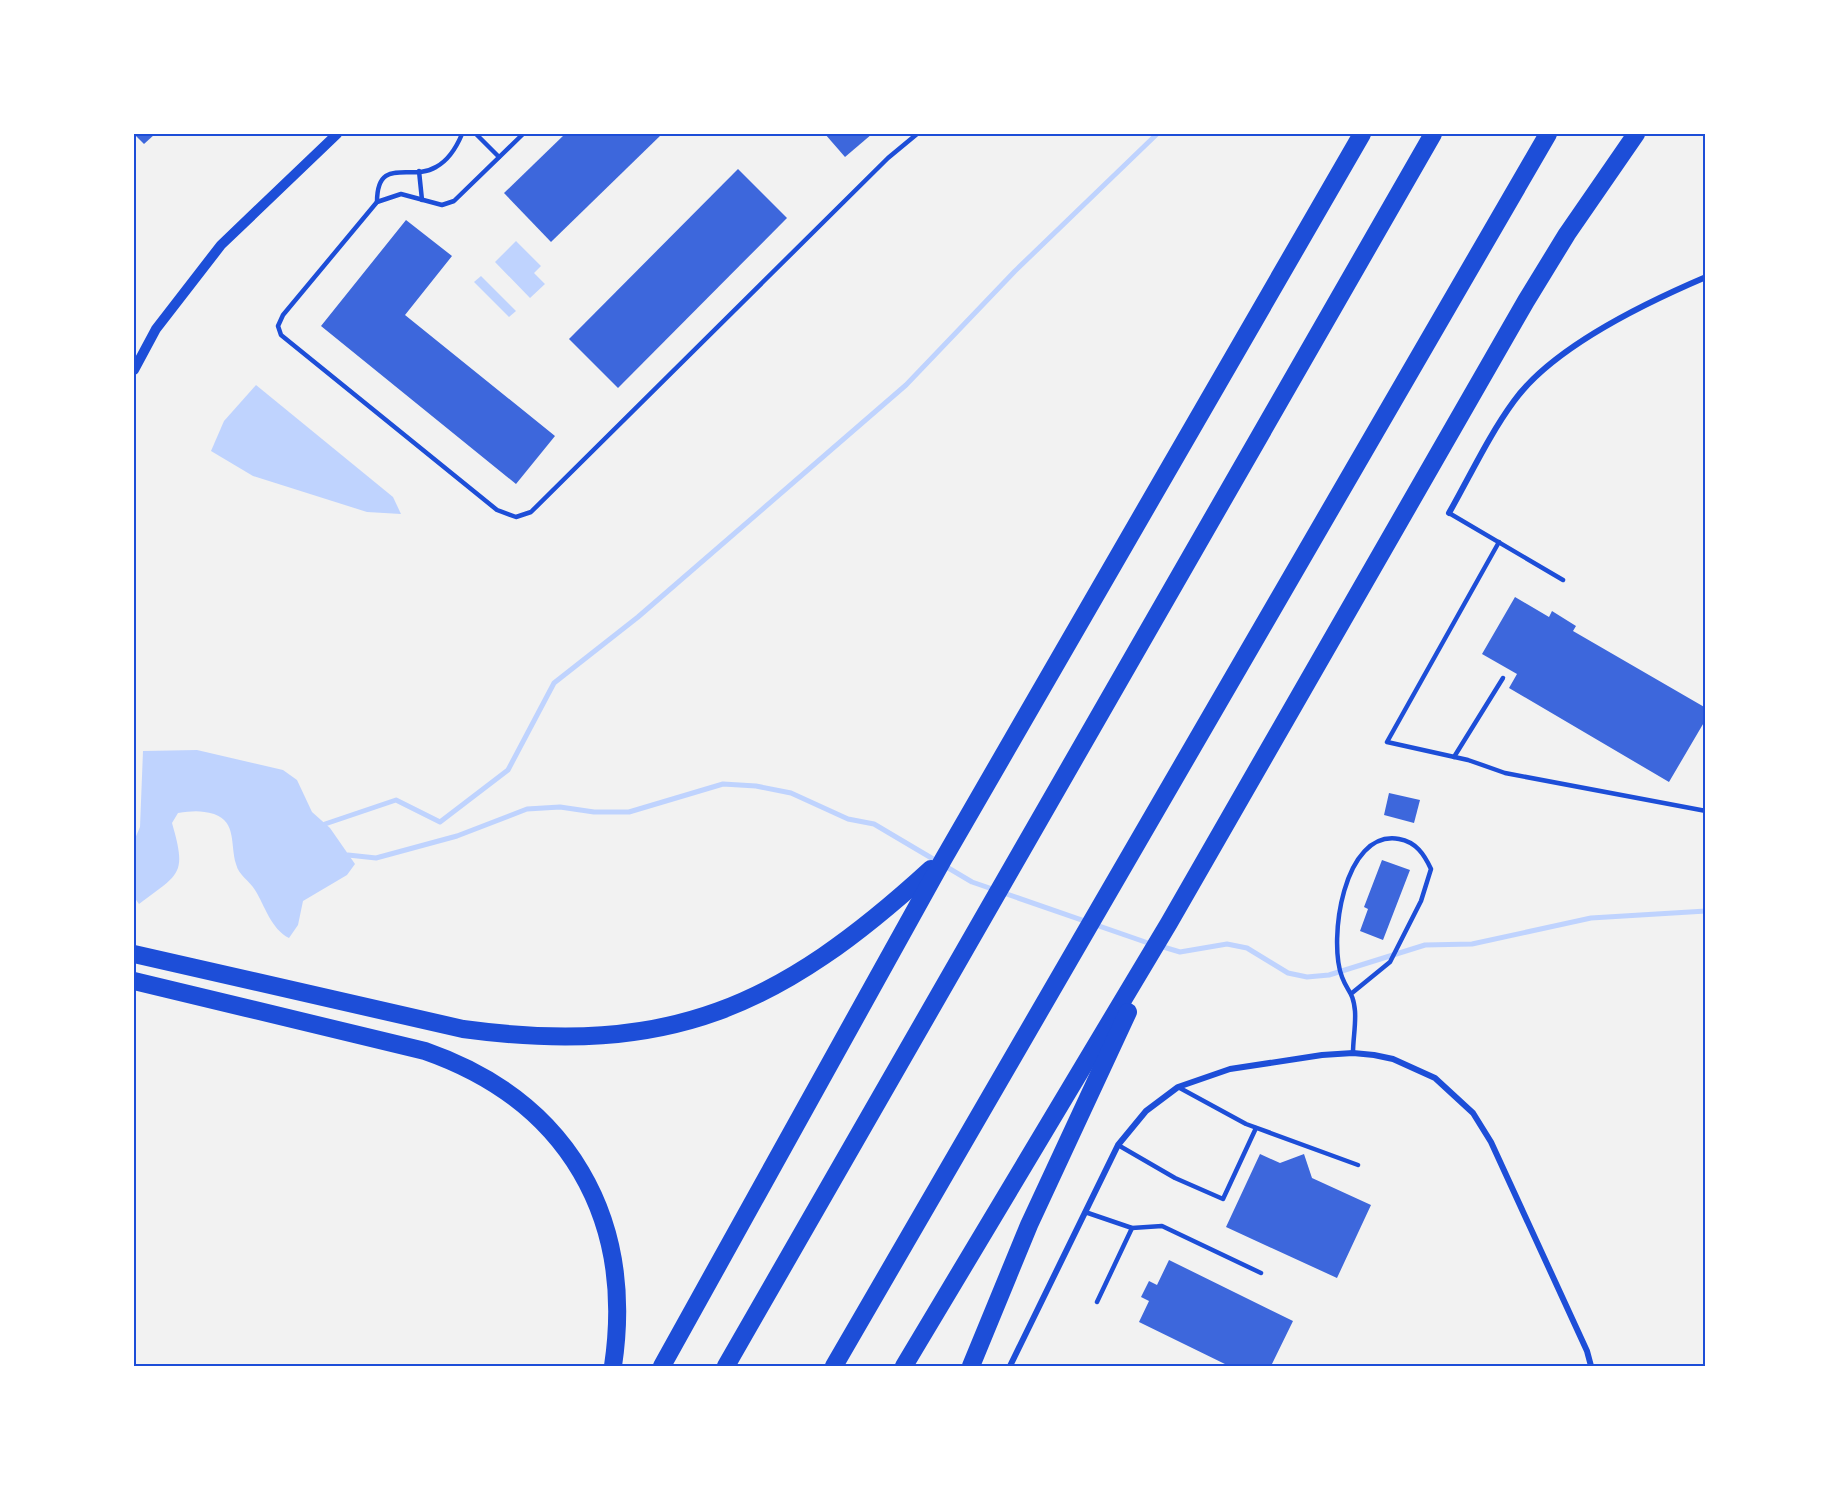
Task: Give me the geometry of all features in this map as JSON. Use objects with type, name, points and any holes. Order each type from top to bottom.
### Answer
[{"type":"highway","points":[[662,1366],[944,858],[1362,134]]},
{"type":"highway","points":[[726,1366],[1433,134]]},
{"type":"highway","points":[[834,1366],[1548,134]]},
{"type":"highway","points":[[904,1366],[1169,923],[1526,301],[1567,234],[1636,134]]},
{"type":"highway","points":[[134,954],[463,1029],[517,1036],[559,1038],[627,1035],[669,1027],[715,1013],[756,997],[797,975],[877,916],[944,858]]},
{"type":"highway","points":[[972,1366],[1049,1180],[1169,923]]},
{"type":"highway","points":[[134,981],[425,1051],[471,1069],[515,1097],[565,1146],[583,1174],[599,1208],[609,1238],[617,1281],[618,1334],[614,1366]]},
{"type":"street","points":[[134,370],[156,329],[221,245],[337,134]]},
{"type":"street","points":[[1449,513],[1514,400],[1554,361],[1603,328],[1706,277]]},
{"type":"street","points":[[1010,1366],[1118,1145],[1146,1111],[1178,1088],[1230,1069],[1322,1054],[1353,1053],[1394,1059],[1415,1067],[1449,1088],[1473,1113],[1491,1142],[1587,1351],[1591,1366]]},
{"type":"lane","points":[[377,202],[377,186],[385,176],[397,171],[435,168],[449,157],[462,134]]},
{"type":"lane","points":[[476,134],[499,157]]},
{"type":"lane","points":[[513,134],[518,138]]},
{"type":"lane","points":[[523,134],[454,201],[442,205],[401,194],[377,202],[282,315],[278,326],[281,335],[496,510],[516,517],[531,512],[888,158],[917,134]]},
{"type":"lane","points":[[419,171],[422,200]]},
{"type":"lane","points":[[1449,513],[1563,580]]},
{"type":"lane","points":[[1498,542],[1387,742],[1454,757],[1505,772],[1706,811]]},
{"type":"lane","points":[[1454,757],[1503,678]]},
{"type":"lane","points":[[1352,993],[1390,962],[1421,901],[1431,869],[1423,850],[1400,839],[1380,840],[1362,852],[1350,871],[1339,915],[1339,957],[1342,977],[1352,993],[1355,1014],[1353,1053]]},
{"type":"lane","points":[[1178,1088],[1256,1128],[1358,1165]]},
{"type":"lane","points":[[1118,1145],[1175,1178],[1223,1199],[1256,1128]]},
{"type":"lane","points":[[1085,1212],[1132,1228],[1162,1226],[1261,1273]]},
{"type":"lane","points":[[1097,1302],[1132,1228]]},
{"type":"water","points":[[516,241],[541,266],[534,273],[545,284],[530,298],[495,262]]},
{"type":"water","points":[[481,276],[516,311],[509,317],[474,282]]},
{"type":"water","points":[[256,385],[393,497],[401,514],[367,512],[253,476],[211,451],[224,421]]},
{"type":"water","points":[[197,750],[283,770],[297,780],[312,812],[330,828],[355,864],[347,875],[303,901],[298,925],[289,938],[273,923],[255,890],[239,872],[229,828],[221,818],[214,814],[196,811],[178,813],[172,823],[179,853],[176,871],[164,886],[139,904],[134,897],[134,841],[140,827],[143,751]]},
{"type":"building","points":[[134,134],[155,134],[144,144]]},
{"type":"building","points":[[565,134],[662,134],[551,242],[504,193]]},
{"type":"building","points":[[825,134],[872,134],[845,157]]},
{"type":"building","points":[[738,169],[787,218],[618,388],[569,339]]},
{"type":"building","points":[[406,220],[452,256],[405,315],[555,436],[516,484],[321,326]]},
{"type":"building","points":[[1515,597],[1549,617],[1552,611],[1576,626],[1573,631],[1706,708],[1706,719],[1669,782],[1509,688],[1517,674],[1482,654]]},
{"type":"building","points":[[1389,793],[1420,800],[1414,823],[1384,815]]},
{"type":"building","points":[[1382,860],[1410,870],[1383,940],[1360,931],[1368,909],[1364,907]]},
{"type":"building","points":[[1260,1154],[1280,1163],[1304,1154],[1312,1178],[1371,1205],[1337,1278],[1226,1227]]},
{"type":"building","points":[[1169,1260],[1293,1321],[1271,1366],[1229,1366],[1139,1322],[1149,1301],[1141,1297],[1149,1281],[1157,1285]]},
{"type":"waterway","points":[[325,824],[396,800],[440,822],[508,770],[554,683],[638,617],[906,385],[1015,271],[1157,134]]},
{"type":"waterway","points":[[348,855],[376,858],[457,836],[527,809],[560,807],[594,812],[629,812],[723,784],[756,786],[791,793],[848,819],[874,824],[972,882],[1151,944]]},
{"type":"waterway","points":[[1160,946],[1180,952],[1227,944],[1247,948],[1288,973],[1307,977],[1329,975],[1425,945],[1472,944],[1591,918],[1706,911]]}]
